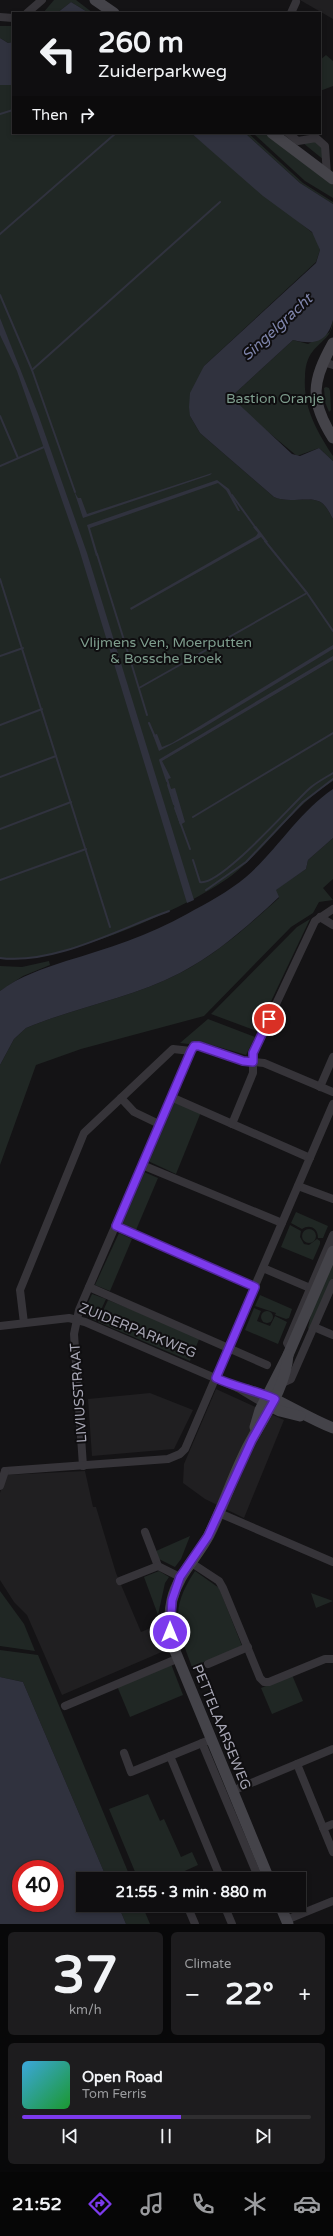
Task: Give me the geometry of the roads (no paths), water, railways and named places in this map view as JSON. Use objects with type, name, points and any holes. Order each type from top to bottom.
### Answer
[{"type":"street","points":[[28,12],[42,0]]},
{"type":"street","points":[[97,1],[113,12]]},
{"type":"street","points":[[291,12],[296,2]]},
{"type":"street","points":[[0,17],[12,18]]},
{"type":"street","points":[[273,134],[330,177]]},
{"type":"street","points":[[289,134],[298,141],[316,138],[326,146],[330,177]]},
{"type":"street","points":[[333,343],[329,360],[317,377],[316,400],[320,413],[333,438]]},
{"type":"street","points":[[232,1124],[253,1073],[253,1053],[304,944],[315,921],[333,909]]},
{"type":"street","points":[[320,917],[333,924]]},
{"type":"street","points":[[24,1323],[20,1290],[84,1133],[172,1049],[193,1049],[199,1046],[243,1061],[264,1063],[333,1092]]},
{"type":"street","name":"LIVIUSSTRAAT","points":[[83,1466],[74,1334],[77,1320],[89,1287],[193,1049]]},
{"type":"street","points":[[320,1087],[333,1057]]},
{"type":"street","points":[[171,1097],[310,1158]]},
{"type":"street","points":[[121,1098],[134,1112],[159,1124]]},
{"type":"street","points":[[0,1486],[2,1469],[83,1466],[168,1459],[180,1454],[185,1449],[333,1104]]},
{"type":"street","points":[[142,1164],[282,1223]]},
{"type":"street","points":[[298,1186],[333,1199]]},
{"type":"street","points":[[116,1226],[255,1287]]},
{"type":"street","name":"PETTELAARSEWEG","points":[[261,1872],[206,1741],[179,1658],[173,1646],[170,1617],[172,1600],[180,1577],[190,1562],[207,1526],[219,1514],[269,1401],[310,1288],[333,1234]]},
{"type":"street","name":"PETTELAARSEWEG","points":[[269,1401],[280,1384],[289,1349],[333,1251]]},
{"type":"street","points":[[263,1268],[310,1288]]},
{"type":"street","points":[[280,1384],[291,1380],[333,1283]]},
{"type":"street","points":[[89,1287],[267,1365]]},
{"type":"street","name":"ZUIDERPARKWEG","points":[[0,1326],[69,1318],[77,1320],[269,1401],[293,1415],[304,1416],[333,1428]]},
{"type":"street","points":[[314,1327],[333,1335]]},
{"type":"street","points":[[219,1514],[333,1562]]},
{"type":"street","points":[[145,1532],[158,1566],[180,1577]]},
{"type":"street","points":[[190,1562],[219,1581],[260,1678],[264,1682],[269,1682],[325,1659],[333,1659]]},
{"type":"street","points":[[120,1581],[158,1566]]},
{"type":"street","points":[[208,1664],[248,1647]]},
{"type":"street","points":[[65,1706],[179,1658]]},
{"type":"street","points":[[124,1753],[131,1772],[206,1741]]},
{"type":"street","name":"PETTELAARSEWEG","points":[[206,1741],[232,1791],[262,1872]]},
{"type":"street","points":[[232,1791],[333,1749]]},
{"type":"street","points":[[170,1756],[218,1872]]},
{"type":"street","points":[[297,1764],[333,1852]]},
{"type":"street","points":[[323,1828],[333,1824]]},
{"type":"street","points":[[283,1912],[287,1922],[333,1900]]},
{"type":"street","points":[[190,1912],[194,1924]]},
{"type":"street","points":[[227,1912],[232,1924]]},
{"type":"water","points":[[71,2],[87,12],[58,12]]},
{"type":"water","points":[[0,38],[8,43],[12,42],[12,85],[0,85]]},
{"type":"water","name":"Singelgracht","points":[[192,134],[246,134],[300,183],[333,204],[333,320],[327,334],[323,338],[313,342],[293,340],[231,397],[292,454],[300,456],[319,448],[333,461],[333,519],[325,506],[318,501],[306,499],[286,500],[274,497],[200,433],[190,416],[190,393],[204,366],[316,263],[320,250],[312,232],[263,196]]},
{"type":"water","points":[[0,318],[38,414],[87,553],[194,900],[187,903],[79,549],[17,371],[0,335]]},
{"type":"water","points":[[212,473],[210,475],[83,518],[74,491],[78,498],[81,498],[87,514]]},
{"type":"water","points":[[217,480],[229,489],[240,511],[238,511],[226,490],[218,483],[90,528],[98,555],[96,556],[87,525]]},
{"type":"water","points":[[256,526],[268,542],[265,542],[261,537],[131,610],[130,608],[256,536],[258,533],[253,527]]},
{"type":"water","points":[[333,645],[333,649],[201,729],[159,751],[153,735],[157,734],[162,747],[172,743]]},
{"type":"water","points":[[333,657],[333,660],[162,761],[171,778],[168,779],[171,789],[175,788],[185,822],[180,825],[160,760]]},
{"type":"water","points":[[333,789],[333,838],[308,860],[306,869],[276,890],[279,897],[220,948],[194,965],[162,982],[26,1028],[14,1039],[0,1065],[0,991],[15,981],[40,970],[158,929],[232,888],[246,877],[268,855],[309,809]]},
{"type":"water","points":[[0,1677],[23,1682],[104,1872],[76,1872],[76,1912],[121,1912],[126,1924],[0,1924]]},
{"type":"waterway","points":[[0,114],[12,110]]},
{"type":"waterway","points":[[0,234],[115,134]]},
{"type":"waterway","points":[[32,370],[220,202]]},
{"type":"waterway","points":[[0,295],[32,370],[75,492]]},
{"type":"waterway","points":[[0,416],[18,458]]},
{"type":"waterway","points":[[0,466],[44,447]]},
{"type":"waterway","points":[[232,495],[255,527]]},
{"type":"waterway","points":[[265,541],[307,593],[333,631]]},
{"type":"waterway","points":[[97,554],[128,653]]},
{"type":"waterway","points":[[0,579],[110,927]]},
{"type":"waterway","points":[[139,688],[307,593]]},
{"type":"waterway","points":[[0,656],[23,648]]},
{"type":"waterway","points":[[167,781],[160,760],[333,657]]},
{"type":"waterway","points":[[130,659],[147,715]]},
{"type":"waterway","points":[[0,725],[42,709]]},
{"type":"waterway","points":[[149,723],[155,737]]},
{"type":"waterway","points":[[193,817],[333,733]]},
{"type":"waterway","points":[[0,777],[56,756]]},
{"type":"waterway","points":[[193,860],[200,882],[210,880],[223,872],[256,843],[310,788],[333,773]]},
{"type":"waterway","points":[[206,890],[246,862],[303,802],[333,779]]},
{"type":"waterway","points":[[168,785],[174,804]]},
{"type":"waterway","points":[[0,829],[71,802]]},
{"type":"waterway","points":[[175,808],[190,849]]},
{"type":"waterway","points":[[0,880],[86,849]]},
{"type":"waterway","points":[[0,958],[21,959],[64,951],[108,936],[169,911]]},
{"type":"park label","name":"Bastion Oranje","points":[[275,398]]},
{"type":"park label","name":"Vlijmens Ven, Moerputten & Bossche Broek","points":[[166,650]]}]
